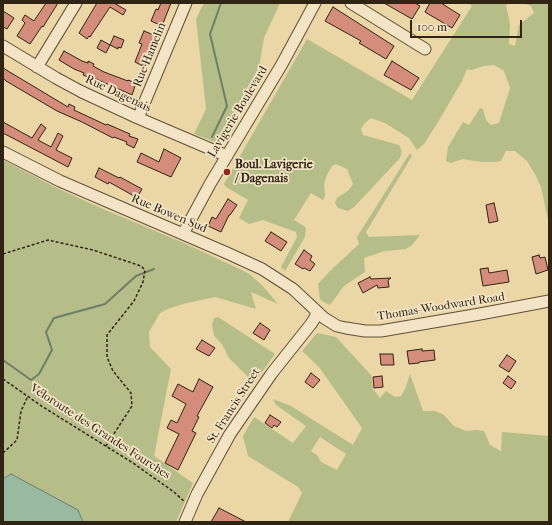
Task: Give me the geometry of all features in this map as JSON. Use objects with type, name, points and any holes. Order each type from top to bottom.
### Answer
[{"type":"street","points":[[37,67],[76,3]]},
{"type":"street","name":"Rue Hamelin","points":[[138,118],[186,3]]},
{"type":"street","name":"Lavigerie Boulevard","points":[[183,234],[227,156],[282,64],[315,3]]},
{"type":"street","points":[[351,3],[425,49]]},
{"type":"street","name":"Rue Dagenais","points":[[3,46],[82,92],[227,156]]},
{"type":"street","name":"Rue Bowen Sud","points":[[3,152],[60,181],[239,258],[266,272],[293,289],[316,312]]},
{"type":"street","name":"Thomas-Woodward Road","points":[[316,312],[329,322],[346,328],[365,331],[381,331],[549,301]]},
{"type":"street","name":"St. Francis Street","points":[[185,522],[197,494],[233,429],[272,373],[311,324],[316,316],[316,312]]},
{"type":"path","points":[[3,254],[48,240],[93,250],[141,266],[145,270],[143,282],[134,301],[107,335],[108,357],[110,364],[113,371],[131,393],[132,406],[106,446]]},
{"type":"path","name":"Véloroute des Grandes Fourches","points":[[3,378],[43,407],[145,471],[174,492],[186,503]]},
{"type":"path","points":[[3,453],[17,440],[21,411],[28,396]]},
{"type":"shaded area","points":[[204,3],[280,3],[264,38],[259,67],[217,143],[194,134],[206,109],[196,19]]},
{"type":"shaded area","points":[[467,3],[510,3],[506,5],[510,24],[509,44],[515,46],[519,25],[534,13],[531,6],[522,3],[549,3],[549,225],[541,187],[536,176],[527,161],[515,151],[506,151],[501,161],[495,162],[481,162],[463,159],[451,163],[446,161],[448,147],[463,122],[469,125],[480,108],[483,109],[486,120],[491,125],[499,123],[510,88],[504,71],[494,65],[484,66],[472,70],[467,69],[462,81],[438,122],[424,144],[417,150],[409,138],[385,123],[371,118],[364,124],[361,129],[363,135],[399,145],[402,151],[400,158],[354,207],[348,211],[338,208],[335,203],[337,198],[349,190],[353,184],[347,169],[336,164],[332,166],[324,184],[325,196],[323,200],[311,193],[294,220],[306,228],[305,237],[285,271],[281,267],[297,237],[296,232],[263,220],[249,224],[239,218],[248,200],[226,187],[224,184],[307,39],[412,100],[472,6]]},
{"type":"shaded area","points":[[410,153],[412,156],[366,232],[369,237],[420,235],[412,245],[406,249],[385,251],[364,258],[365,272],[344,286],[330,305],[322,301],[320,299],[318,284],[359,244],[357,237]]},
{"type":"shaded area","points":[[3,160],[59,189],[184,243],[248,273],[261,284],[278,304],[251,292],[256,309],[215,297],[187,303],[170,308],[160,313],[149,332],[150,347],[171,369],[154,456],[193,483],[176,522],[83,522],[78,510],[3,479]]},
{"type":"shaded area","points":[[218,317],[275,354],[249,390],[247,376],[229,358],[222,344],[214,336],[212,324],[214,318]]},
{"type":"shaded area","points":[[317,333],[336,337],[371,375],[373,389],[380,398],[386,391],[395,397],[401,396],[406,387],[410,374],[423,411],[435,411],[444,415],[454,426],[466,431],[484,431],[490,445],[501,451],[502,432],[549,436],[549,522],[288,522],[302,493],[298,487],[248,456],[243,436],[254,417],[293,443],[306,426],[276,405],[273,399],[291,406],[353,445],[362,428],[319,367],[302,351]],"holes":[[[320,437],[346,454],[337,470],[321,462],[318,456],[311,451]]]},
{"type":"shaded area","points":[[11,474],[78,510],[83,522],[3,522],[3,479]]},
{"type":"building","points":[[46,3],[58,3],[30,44],[17,36],[25,23],[22,20],[25,15],[34,21]]},
{"type":"building","points":[[97,3],[114,3],[126,10],[123,15],[110,7],[90,37],[89,36],[87,39],[79,33]]},
{"type":"building","points":[[161,3],[171,3],[162,26],[151,21],[156,9],[158,10]]},
{"type":"building","points":[[384,3],[415,3],[420,6],[412,19]]},
{"type":"building","points":[[430,3],[441,3],[460,15],[452,28],[425,12]]},
{"type":"building","points":[[333,7],[394,46],[386,59],[359,43],[361,41],[325,21]]},
{"type":"building","points":[[3,11],[14,18],[7,29],[3,27]]},
{"type":"building","points":[[144,31],[156,36],[145,67],[135,62],[142,44],[139,43]]},
{"type":"building","points":[[114,36],[124,40],[121,48],[118,47],[118,49],[110,45]]},
{"type":"building","points":[[101,40],[110,45],[106,53],[97,48]]},
{"type":"building","points":[[64,51],[82,61],[88,63],[88,61],[94,64],[93,66],[104,72],[136,83],[132,95],[96,79],[83,75],[84,73],[59,60]]},
{"type":"building","points":[[392,61],[419,78],[411,90],[384,75]]},
{"type":"building","points":[[3,68],[68,107],[69,104],[75,107],[74,110],[130,134],[129,136],[138,139],[134,148],[126,144],[127,142],[114,137],[113,138],[57,111],[6,81],[3,78]]},
{"type":"building","points":[[3,122],[32,138],[41,124],[46,128],[38,140],[51,147],[58,133],[63,136],[56,150],[72,158],[68,167],[3,133]]},
{"type":"building","points":[[164,149],[181,158],[171,177],[137,162],[141,153],[159,162]]},
{"type":"building","points":[[99,168],[142,189],[138,196],[134,194],[134,196],[109,182],[108,184],[95,177]]},
{"type":"building","points":[[228,199],[237,205],[229,215],[221,232],[208,226],[212,217],[216,219]]},
{"type":"building","points":[[494,203],[498,221],[489,223],[486,205]]},
{"type":"building","points":[[271,232],[287,242],[281,251],[265,241]]},
{"type":"building","points":[[304,250],[312,256],[310,260],[315,264],[310,271],[295,264]]},
{"type":"building","points":[[539,255],[540,258],[545,257],[548,270],[536,274],[532,257]]},
{"type":"building","points":[[488,268],[489,273],[507,270],[509,282],[483,286],[480,269]]},
{"type":"building","points":[[370,277],[371,279],[391,278],[388,280],[389,287],[378,288],[377,285],[363,293],[358,283]]},
{"type":"building","points":[[260,323],[270,330],[264,340],[253,333]]},
{"type":"building","points":[[202,340],[215,348],[209,356],[196,349]]},
{"type":"building","points":[[422,349],[422,351],[434,350],[435,360],[409,364],[407,351]]},
{"type":"building","points":[[380,354],[393,354],[394,365],[381,365]]},
{"type":"building","points":[[507,355],[516,361],[509,372],[499,366]]},
{"type":"building","points":[[311,373],[320,380],[313,388],[305,382]]},
{"type":"building","points":[[382,376],[383,387],[374,388],[373,377]]},
{"type":"building","points":[[508,376],[516,382],[511,389],[503,383]]},
{"type":"building","points":[[199,379],[213,387],[197,416],[199,417],[192,431],[196,433],[178,470],[165,463],[179,434],[167,428],[171,420],[177,423],[186,404],[172,396],[178,384],[193,392]]},
{"type":"building","points":[[270,415],[281,422],[277,427],[274,425],[272,428],[265,423]]},
{"type":"building","points":[[219,508],[246,522],[211,522]]},
{"type":"waterway","points":[[212,137],[227,106],[210,34],[221,3]]},
{"type":"waterway","points":[[3,360],[31,380],[39,374],[52,350],[46,332],[54,318],[105,304],[136,276],[154,269]]},
{"type":"place","name":"Boul. Lavigerie / Dagenais","points":[[227,172]]}]
